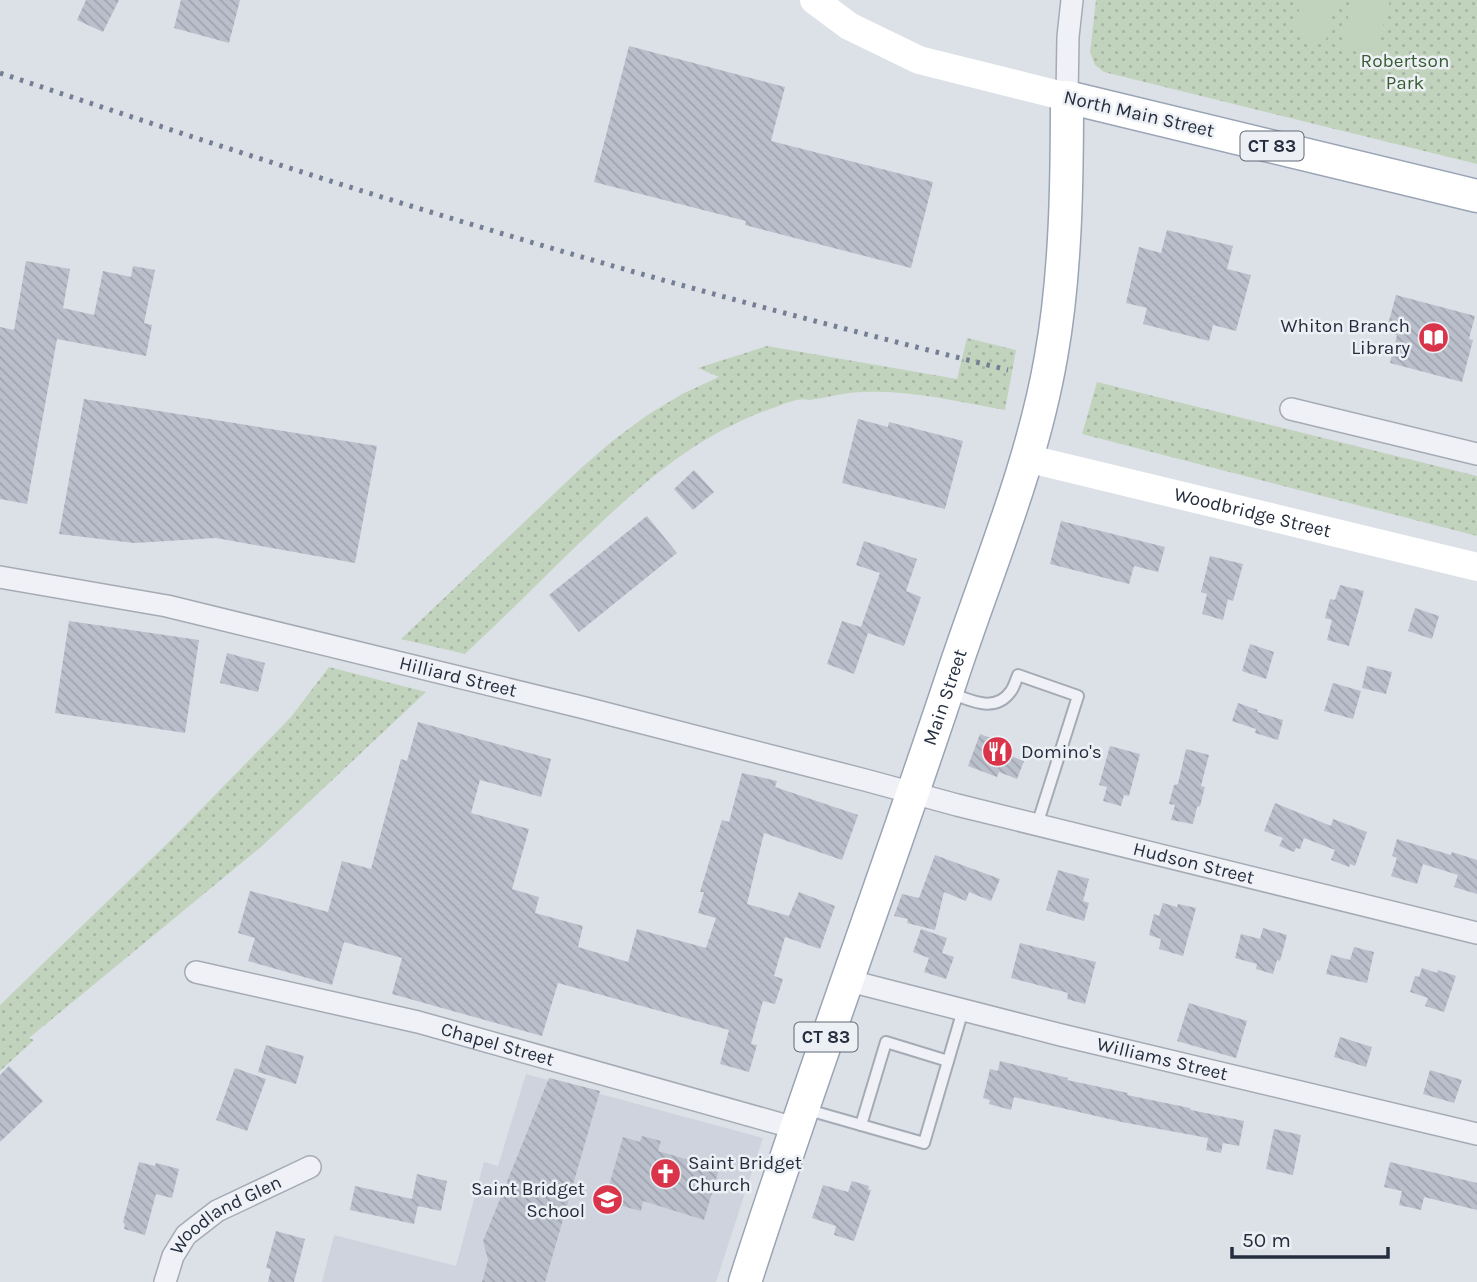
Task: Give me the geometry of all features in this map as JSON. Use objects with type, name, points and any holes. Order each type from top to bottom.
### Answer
[{"type":"main road","name":"North Main Street","points":[[814,0],[849,26],[919,60],[1477,196]]},
{"type":"main road","name":"Main Street","points":[[745,1282],[798,1118],[1026,458],[1045,390],[1057,318],[1065,198],[1067,97]]},
{"type":"main road","name":"Woodbridge Street","points":[[1026,458],[1477,567]]},
{"type":"street","points":[[1067,97],[1072,0]]},
{"type":"street","points":[[1290,409],[1477,454]]},
{"type":"street","name":"Hilliard Street","points":[[0,577],[167,606],[567,704],[912,793]]},
{"type":"street","name":"Hudson Street","points":[[912,793],[1477,933]]},
{"type":"street","name":"Chapel Street","points":[[196,972],[418,1022],[798,1118]]},
{"type":"street","name":"Williams Street","points":[[846,980],[1074,1038],[1477,1134]]},
{"type":"street","name":"Woodland Glen","points":[[165,1282],[173,1256],[186,1235],[217,1210],[310,1167]]},
{"type":"lane","points":[[947,692],[984,706],[1000,701],[1011,692],[1018,676],[1077,696],[1037,825]]},
{"type":"lane","points":[[798,1118],[861,1125],[924,1143],[962,1010]]},
{"type":"lane","points":[[861,1125],[886,1042],[948,1061]]},
{"type":"shaded area","name":"Saint Bridget School","points":[[526,1074],[763,1138],[716,1282],[322,1282],[334,1235],[456,1266],[484,1162],[498,1166]]},
{"type":"green space","name":"Robertson Park","points":[[1096,0],[1477,0],[1477,164],[1104,72],[1095,65],[1090,52]]},
{"type":"green space","points":[[1302,0],[1337,0],[1325,43],[1292,35]]},
{"type":"green space","points":[[1353,0],[1390,0],[1375,57],[1340,47]]},
{"type":"green space","points":[[967,338],[1016,350],[1005,410],[935,397],[882,392],[857,392],[791,401],[715,434],[663,469],[592,531],[465,654],[401,639],[611,442],[682,394],[719,377],[698,368],[767,346],[957,379]]},
{"type":"green space","points":[[1097,382],[1477,476],[1477,536],[1082,434]]},
{"type":"green space","points":[[329,667],[426,692],[261,847],[29,1038],[34,1040],[0,1071],[0,1005],[173,838],[291,717]]},
{"type":"building","points":[[86,0],[119,0],[103,32],[77,20]]},
{"type":"building","points":[[181,0],[240,0],[229,43],[174,28]]},
{"type":"building","points":[[629,46],[785,87],[771,141],[933,182],[911,268],[745,225],[746,221],[594,182]]},
{"type":"building","points":[[1167,230],[1233,246],[1227,269],[1251,275],[1236,331],[1213,325],[1209,341],[1143,324],[1147,308],[1126,303],[1139,247],[1161,253]]},
{"type":"building","points":[[26,261],[70,269],[63,308],[94,315],[103,271],[131,277],[133,266],[155,270],[144,323],[152,325],[146,356],[57,339],[27,504],[0,499],[0,327],[14,330]]},
{"type":"building","name":"Whiton Branch Library","points":[[1396,295],[1475,316],[1469,339],[1473,340],[1462,382],[1390,363],[1397,335],[1386,332]]},
{"type":"building","points":[[84,399],[377,446],[355,563],[216,538],[134,543],[59,534]]},
{"type":"building","points":[[858,419],[888,427],[889,422],[963,441],[945,509],[842,483]]},
{"type":"building","points":[[694,470],[714,492],[693,510],[674,489]]},
{"type":"building","points":[[647,516],[677,553],[579,632],[549,595]]},
{"type":"building","points":[[1061,521],[1165,547],[1158,572],[1134,566],[1129,584],[1050,564]]},
{"type":"building","points":[[864,541],[917,559],[906,591],[921,597],[904,646],[868,633],[854,674],[827,664],[842,621],[861,627],[880,573],[856,565]]},
{"type":"building","points":[[1210,556],[1243,564],[1233,601],[1228,599],[1223,620],[1202,614],[1207,594],[1201,592]]},
{"type":"building","points":[[1340,585],[1364,591],[1349,646],[1327,640],[1332,620],[1325,618],[1330,599],[1335,600]]},
{"type":"building","points":[[1415,608],[1439,616],[1432,639],[1408,631]]},
{"type":"building","points":[[69,621],[199,640],[185,733],[55,713]]},
{"type":"building","points":[[1250,644],[1274,652],[1266,679],[1242,671]]},
{"type":"building","points":[[227,653],[265,663],[258,692],[220,683]]},
{"type":"building","points":[[1367,666],[1392,672],[1386,694],[1362,688]]},
{"type":"building","points":[[1333,683],[1361,691],[1353,719],[1324,711]]},
{"type":"building","points":[[1238,703],[1283,720],[1278,740],[1255,733],[1256,729],[1232,721]]},
{"type":"building","points":[[418,722],[551,759],[541,797],[480,780],[471,813],[529,829],[512,889],[539,897],[535,913],[583,926],[578,947],[628,962],[637,929],[706,948],[716,918],[698,913],[704,892],[700,892],[722,820],[729,822],[742,773],[777,781],[775,787],[858,815],[842,860],[764,833],[747,904],[789,916],[799,892],[835,906],[820,949],[785,937],[774,976],[783,979],[775,1004],[763,1001],[751,1044],[757,1045],[749,1072],[720,1064],[729,1030],[558,983],[542,1036],[392,994],[402,958],[344,942],[332,985],[248,961],[255,938],[238,933],[250,891],[328,912],[342,861],[371,869],[401,759],[407,761]]},
{"type":"building","points":[[980,734],[1010,745],[1006,754],[1024,761],[1017,779],[999,772],[997,777],[968,766]]},
{"type":"building","points":[[1110,746],[1140,754],[1129,796],[1124,795],[1121,806],[1103,801],[1107,787],[1099,785]]},
{"type":"building","points":[[1186,749],[1209,755],[1201,786],[1205,787],[1193,824],[1171,820],[1175,805],[1169,804],[1174,785],[1178,784]]},
{"type":"building","points":[[1275,803],[1331,826],[1333,819],[1367,832],[1355,866],[1350,864],[1349,867],[1331,860],[1335,850],[1304,838],[1300,849],[1296,848],[1294,852],[1279,846],[1283,838],[1264,831]]},
{"type":"building","points":[[1397,839],[1477,860],[1477,894],[1454,887],[1458,875],[1423,864],[1417,884],[1391,876],[1397,858],[1392,856]]},
{"type":"building","points":[[935,855],[1000,879],[991,901],[969,892],[966,901],[944,892],[935,930],[907,923],[908,919],[894,916],[902,894],[919,898]]},
{"type":"building","points":[[1058,870],[1089,879],[1083,901],[1089,903],[1084,921],[1046,910]]},
{"type":"building","points":[[1163,903],[1196,908],[1183,956],[1159,949],[1161,939],[1149,935],[1154,914],[1159,916]]},
{"type":"building","points":[[1263,928],[1287,935],[1280,961],[1277,960],[1273,974],[1256,969],[1257,964],[1235,958],[1241,934],[1260,939]]},
{"type":"building","points":[[921,929],[947,938],[942,953],[954,957],[946,979],[924,972],[929,958],[913,952]]},
{"type":"building","points":[[1020,943],[1096,962],[1085,1004],[1067,999],[1068,993],[1011,978]]},
{"type":"building","points":[[1354,947],[1374,952],[1367,983],[1326,974],[1331,955],[1350,960]]},
{"type":"building","points":[[1422,968],[1456,976],[1444,1012],[1425,1006],[1428,998],[1410,992],[1415,976],[1419,977]]},
{"type":"building","points":[[1189,1003],[1247,1021],[1236,1058],[1177,1041]]},
{"type":"building","points":[[1340,1037],[1372,1047],[1366,1067],[1334,1057]]},
{"type":"building","points":[[266,1045],[304,1056],[296,1084],[258,1072]]},
{"type":"building","points":[[1000,1061],[1068,1078],[1067,1080],[1128,1093],[1127,1095],[1244,1121],[1239,1146],[1223,1143],[1221,1153],[1206,1150],[1208,1138],[1122,1122],[1014,1097],[1011,1110],[989,1104],[990,1100],[983,1098],[990,1069],[998,1071]]},
{"type":"building","points":[[9,1066],[43,1101],[0,1142],[0,1075]]},
{"type":"building","points":[[235,1068],[266,1079],[247,1131],[216,1120]]},
{"type":"building","points":[[1430,1070],[1462,1080],[1454,1103],[1423,1094]]},
{"type":"building","points":[[549,1078],[600,1091],[545,1282],[482,1282],[488,1260],[483,1241]]},
{"type":"building","points":[[1274,1129],[1301,1135],[1293,1175],[1266,1169]]},
{"type":"building","name":"Saint Bridget Church","points":[[642,1136],[661,1141],[658,1151],[719,1169],[704,1220],[643,1201],[641,1211],[604,1203],[623,1137],[640,1142]]},
{"type":"building","points":[[139,1162],[179,1169],[172,1198],[156,1194],[145,1235],[124,1229],[123,1222]]},
{"type":"building","points":[[1390,1162],[1477,1183],[1477,1210],[1424,1197],[1421,1210],[1399,1205],[1402,1191],[1384,1187]]},
{"type":"building","points":[[417,1174],[447,1181],[441,1211],[418,1206],[414,1224],[350,1210],[355,1186],[412,1199]]},
{"type":"building","points":[[852,1181],[869,1186],[868,1190],[871,1190],[854,1241],[834,1235],[836,1226],[812,1218],[823,1185],[848,1192]]},
{"type":"building","points":[[276,1231],[305,1239],[294,1282],[268,1282],[271,1269],[266,1268]]},
{"type":"railway","points":[[0,73],[321,178],[564,252],[690,288],[1008,370]]},
{"type":"place","name":"Whiton Branch Library","points":[[1433,337]]},
{"type":"place","name":"Domino's","points":[[998,752]]},
{"type":"place","name":"Saint Bridget Church","points":[[665,1174]]},
{"type":"place","name":"Saint Bridget School","points":[[608,1200]]}]
